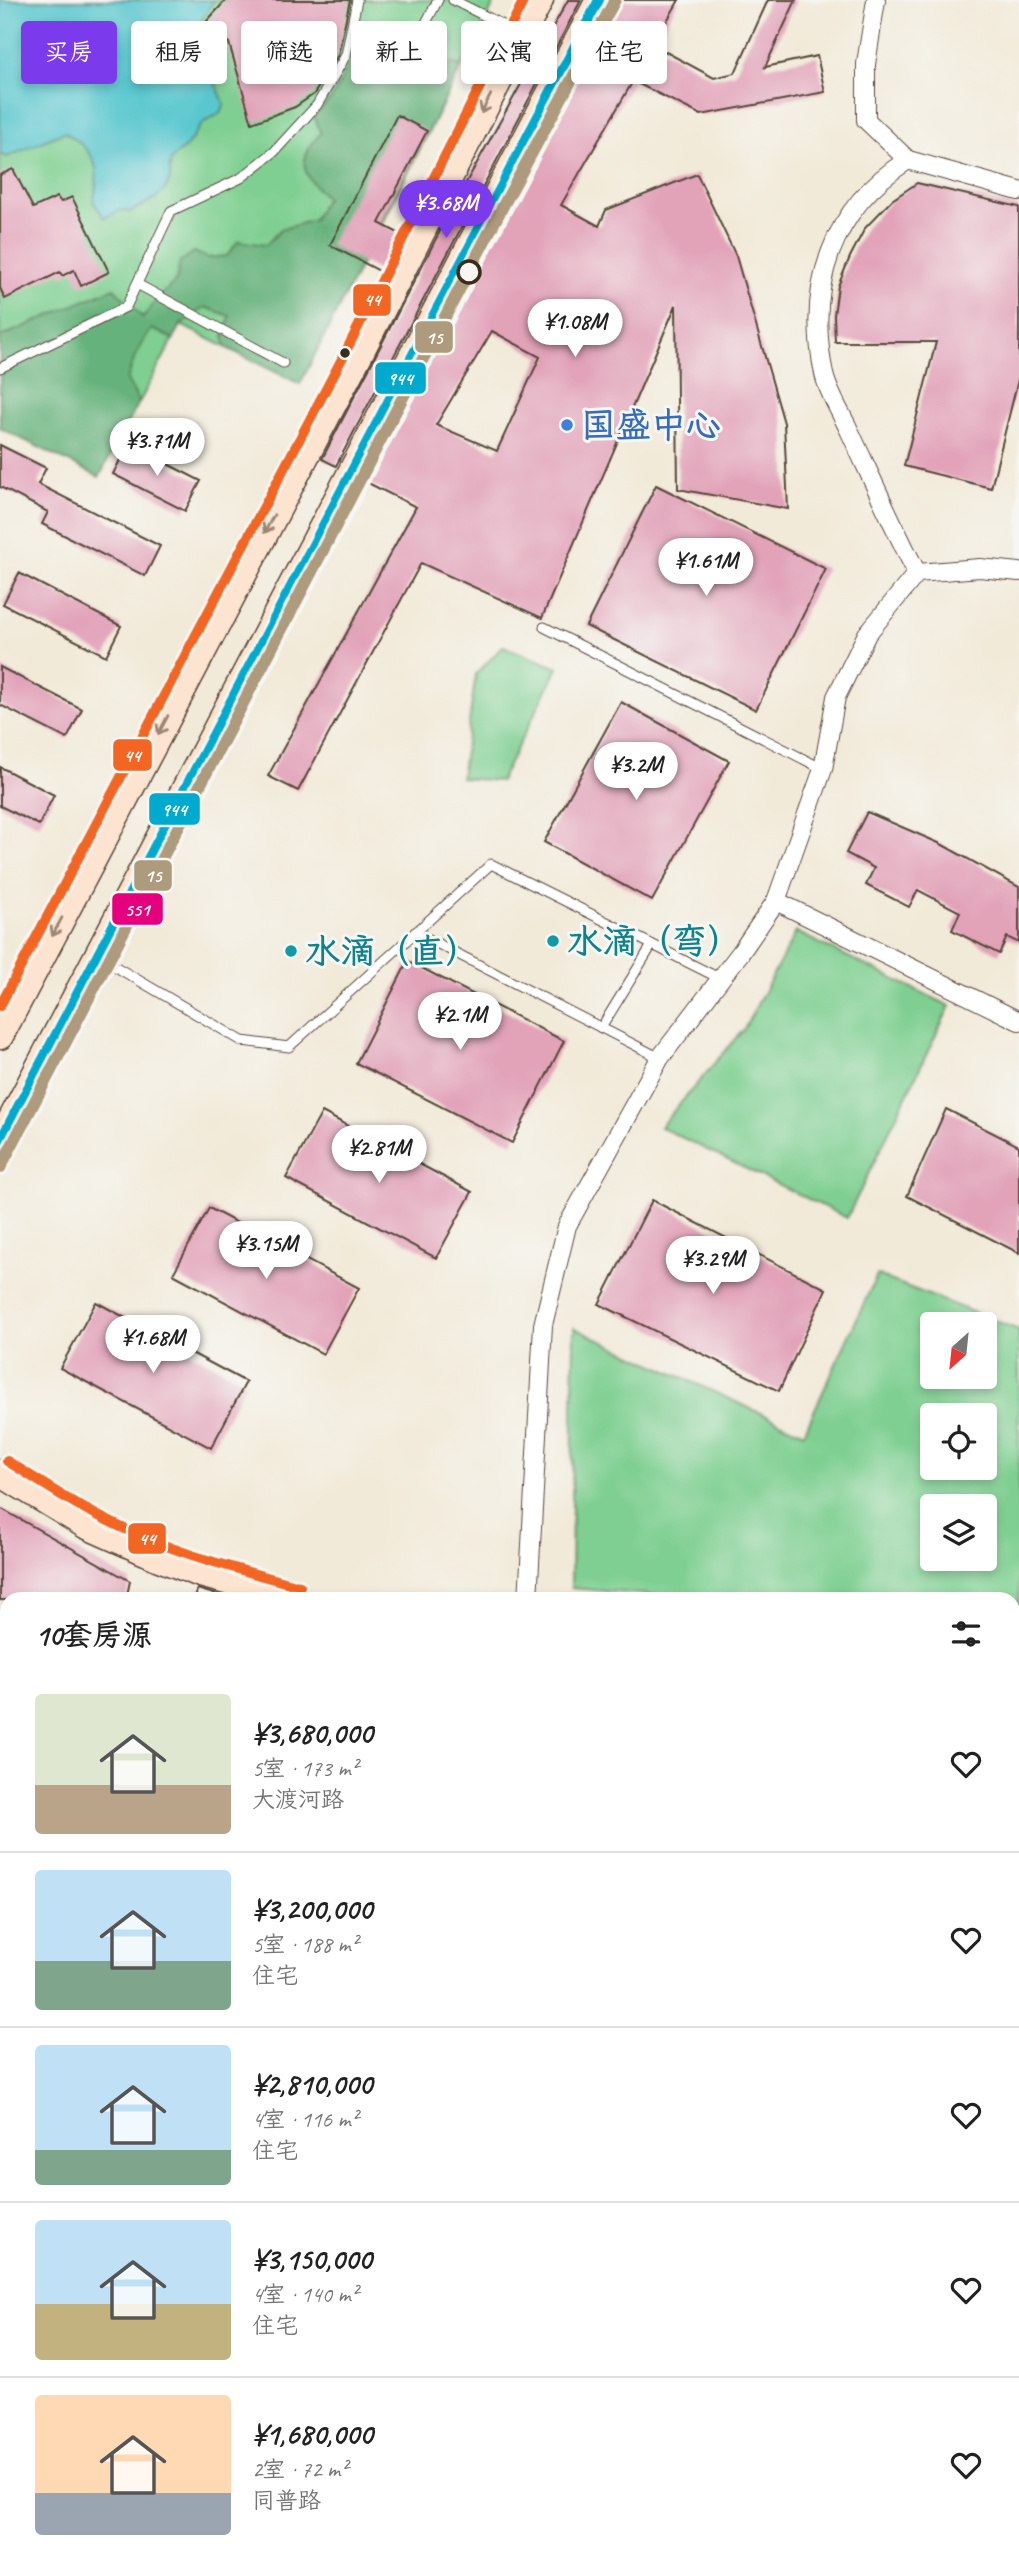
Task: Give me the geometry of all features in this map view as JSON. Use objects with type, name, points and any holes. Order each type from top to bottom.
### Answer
[{"type":"main road","points":[[529,21],[540,0]]},
{"type":"main road","points":[[0,1141],[599,0]]},
{"type":"main road","points":[[0,1036],[356,361],[497,84]]},
{"type":"main road","points":[[0,1473],[85,1525],[159,1558],[267,1592]]},
{"type":"street","points":[[876,0],[866,64],[866,120],[908,160],[1019,191]]},
{"type":"street","points":[[908,160],[884,175],[842,223],[824,267],[818,320],[824,376],[885,510],[917,572]]},
{"type":"street","points":[[528,1592],[543,1325],[567,1226],[660,1058],[721,979],[776,901],[823,769],[835,698],[866,634],[917,572],[981,568],[1019,572]]},
{"type":"street","points":[[776,901],[1019,1021]]},
{"type":"lane","points":[[354,21],[357,0]]},
{"type":"lane","points":[[427,21],[438,0]]},
{"type":"lane","points":[[453,0],[496,21]]},
{"type":"lane","points":[[0,368],[127,307],[171,211],[242,178],[274,152],[317,105],[346,55],[351,36]]},
{"type":"lane","points":[[137,284],[283,363]]},
{"type":"lane","points":[[544,627],[823,769]]},
{"type":"lane","points":[[97,956],[242,1041],[289,1047],[491,864],[721,979]]},
{"type":"lane","points":[[415,932],[660,1058]]},
{"type":"lane","points":[[601,1028],[652,945]]},
{"type":"green space","points":[[0,0],[496,0],[485,21],[461,21],[461,69],[300,384],[181,325],[99,477],[0,428]]},
{"type":"green space","points":[[351,60],[351,84],[447,84],[447,64],[461,65],[300,384],[225,347],[224,336],[230,316],[205,307],[181,325],[173,339],[152,329],[143,341],[127,380],[139,402],[99,477],[0,428],[0,337],[114,288],[143,318],[176,281],[180,262],[194,252],[207,258],[227,256],[238,241],[266,245],[280,230],[313,220],[326,198],[311,182],[305,159],[321,133],[314,116],[333,97]]},
{"type":"green space","points":[[503,646],[558,668],[500,781],[461,778],[476,674]]},
{"type":"green space","points":[[796,932],[950,1006],[847,1218],[660,1127],[744,1029]]},
{"type":"green space","points":[[877,1275],[973,1312],[920,1312],[920,1390],[998,1390],[998,1322],[1019,1330],[1019,1592],[616,1592],[571,1588],[574,1328],[804,1433]]},
{"type":"water","points":[[0,0],[214,0],[201,21],[131,21],[131,84],[216,84],[224,104],[223,109],[205,121],[188,145],[173,157],[168,184],[160,195],[130,212],[122,210],[104,218],[93,201],[97,178],[94,160],[83,146],[64,132],[7,157],[0,154]]},
{"type":"building","points":[[226,0],[350,0],[337,57],[337,21],[241,21],[241,84],[320,84],[314,94],[295,107],[252,123],[227,41],[227,21],[207,21]]},
{"type":"building","points":[[568,0],[581,0],[557,46],[556,21]]},
{"type":"building","points":[[615,0],[679,0],[667,21],[606,21]]},
{"type":"building","points":[[768,0],[796,0],[765,67],[817,56],[825,92],[701,115],[639,84],[667,84],[667,53],[714,78],[735,73]]},
{"type":"building","points":[[521,84],[537,84],[336,466],[322,459],[454,204]]},
{"type":"building","points":[[573,84],[631,84],[561,205],[599,226],[606,210],[697,174],[736,256],[784,423],[788,509],[678,489],[676,305],[542,618],[421,563],[298,791],[268,776],[416,507],[364,481]],"holes":[[[492,331],[540,357],[497,451],[436,425]]]},
{"type":"building","points":[[397,115],[427,131],[379,223],[402,235],[383,273],[330,245]]},
{"type":"building","points":[[13,169],[33,208],[57,197],[61,202],[72,197],[109,272],[81,286],[74,270],[62,276],[60,272],[5,299],[0,288],[0,175]]},
{"type":"building","points":[[917,183],[1019,207],[1019,376],[991,488],[904,466],[936,342],[835,342],[834,315],[838,286],[850,257],[865,228],[892,200]]},
{"type":"building","points":[[128,444],[201,481],[185,511],[113,474]]},
{"type":"building","points":[[0,445],[46,468],[38,484],[160,546],[145,576],[42,524],[48,512],[0,487]]},
{"type":"building","points":[[656,485],[826,569],[756,710],[586,626]]},
{"type":"building","points":[[19,573],[121,626],[106,656],[3,604]]},
{"type":"building","points":[[0,667],[82,709],[67,739],[0,705]]},
{"type":"building","points":[[621,702],[729,761],[652,901],[544,842]]},
{"type":"building","points":[[0,767],[54,795],[39,825],[0,806]]},
{"type":"building","points":[[867,812],[941,844],[1019,887],[1019,943],[1007,937],[999,954],[952,930],[960,912],[918,890],[909,907],[866,885],[874,868],[846,853]]},
{"type":"building","points":[[408,961],[564,1041],[512,1143],[356,1063]]},
{"type":"building","points":[[946,1109],[1019,1146],[1019,1253],[907,1196]]},
{"type":"building","points":[[322,1112],[472,1192],[436,1258],[286,1178]]},
{"type":"building","points":[[652,1200],[826,1289],[779,1391],[599,1304]]},
{"type":"building","points":[[209,1208],[359,1288],[323,1354],[173,1274]]},
{"type":"building","points":[[96,1302],[246,1382],[211,1448],[60,1368]]},
{"type":"building","points":[[0,1508],[130,1581],[128,1592],[0,1592]]},
{"type":"transit line","name":"44","points":[[0,1006],[344,355],[524,0]]},
{"type":"transit line","name":"944","points":[[0,1141],[599,0]]},
{"type":"transit line","name":"15","points":[[0,1168],[504,204],[615,0]]},
{"type":"transit line","name":"551","points":[[12,1148],[611,7]]},
{"type":"transit line","name":"44","points":[[7,1461],[80,1506],[141,1536],[219,1564],[300,1586]]},
{"type":"place","name":"国盛中心","points":[[567,425]]},
{"type":"place","name":"水滴（弯）","points":[[553,941]]},
{"type":"place","name":"水滴（直）","points":[[291,951]]}]
